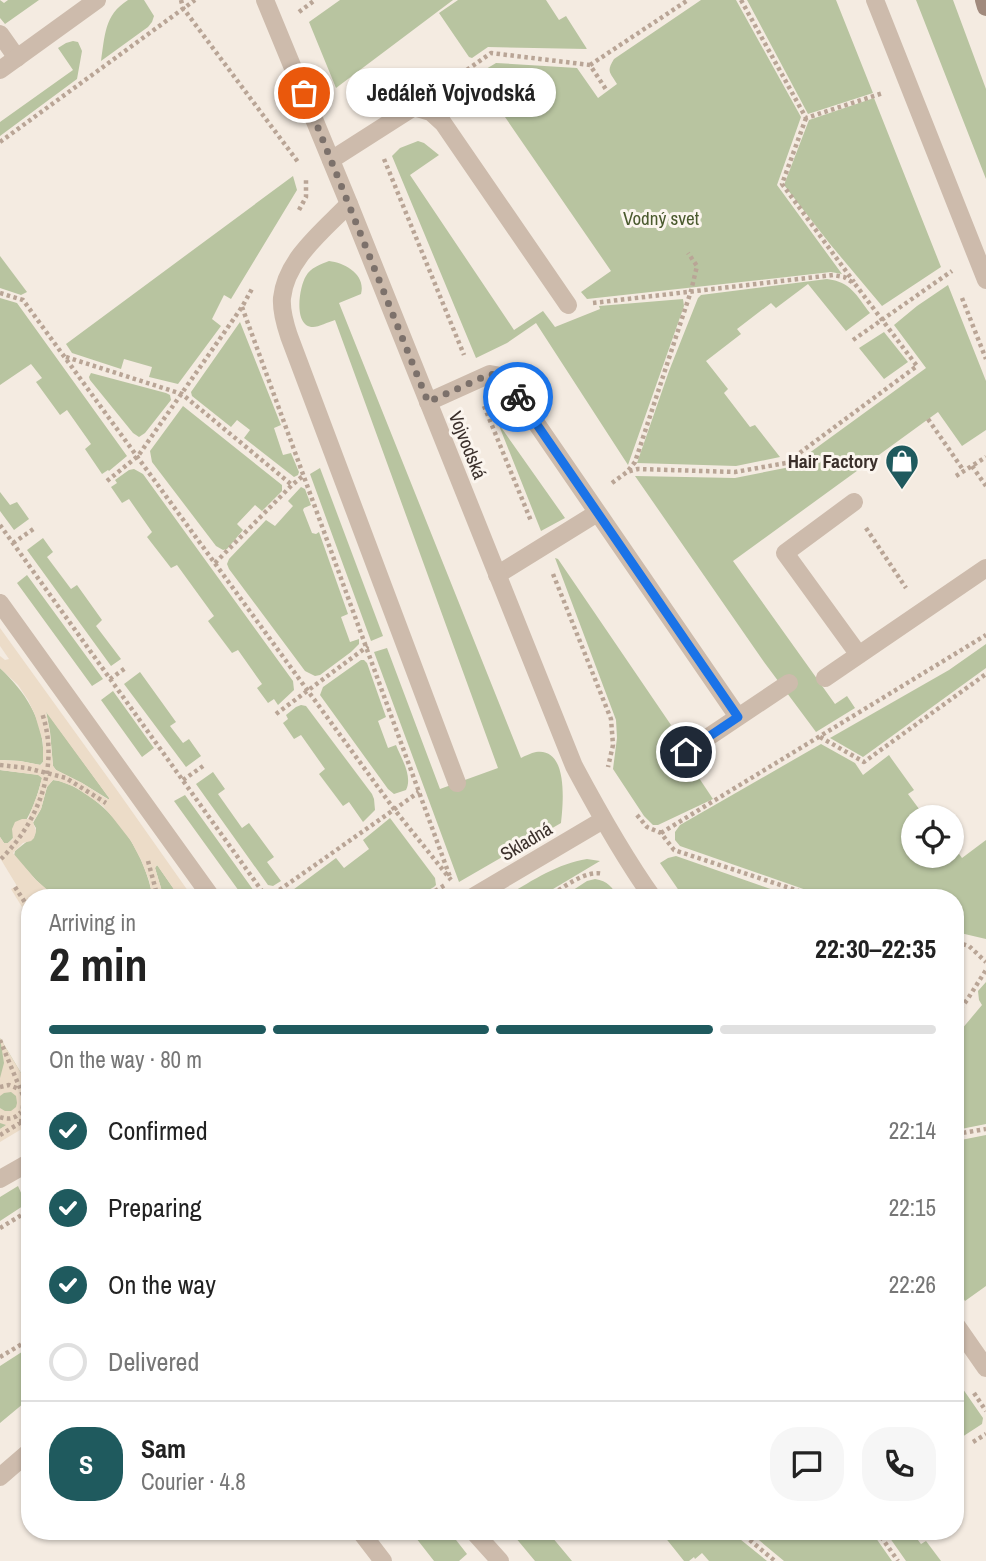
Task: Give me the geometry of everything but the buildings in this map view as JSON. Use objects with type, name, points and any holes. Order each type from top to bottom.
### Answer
[{"type":"street","points":[[0,70],[97,0]]},
{"type":"street","points":[[876,0],[986,280]]},
{"type":"street","points":[[984,0],[986,7]]},
{"type":"street","name":"Vojvodská","points":[[267,2],[573,766],[603,820],[647,889]]},
{"type":"street","points":[[0,34],[16,58]]},
{"type":"street","points":[[331,160],[414,107],[431,112],[443,123],[568,305]]},
{"type":"street","points":[[349,204],[315,238],[290,272],[282,299],[284,319],[457,783]]},
{"type":"street","points":[[428,402],[490,374],[501,376],[510,385],[738,717]]},
{"type":"street","points":[[854,502],[785,553],[859,655]]},
{"type":"street","points":[[497,575],[597,513]]},
{"type":"street","points":[[825,678],[986,568]]},
{"type":"street","points":[[0,603],[206,889]]},
{"type":"street","points":[[686,752],[789,683]]},
{"type":"street","name":"Skladná","points":[[486,889],[603,820]]},
{"type":"street","points":[[0,1179],[21,1167]]},
{"type":"street","points":[[964,1336],[986,1368]]},
{"type":"street","points":[[0,1477],[21,1459]]},
{"type":"street","points":[[367,1540],[383,1561]]},
{"type":"street","points":[[481,1540],[500,1561]]},
{"type":"path","points":[[181,0],[183,8],[306,172],[306,197],[293,219]]},
{"type":"path","points":[[0,142],[195,0]]},
{"type":"path","points":[[293,7],[295,15],[315,0]]},
{"type":"path","points":[[469,69],[491,53],[590,65],[688,0]]},
{"type":"path","points":[[688,253],[697,266],[691,291],[635,462],[627,472],[638,469],[735,472],[786,463],[917,366],[782,184],[806,118],[741,0]]},
{"type":"path","points":[[590,65],[607,91]]},
{"type":"path","points":[[806,118],[883,93]]},
{"type":"path","points":[[383,157],[611,719],[613,745],[607,771]]},
{"type":"path","points":[[853,340],[952,271]]},
{"type":"path","points":[[592,303],[833,275],[844,277],[855,284]]},
{"type":"path","points":[[107,481],[138,456],[242,307],[254,285]]},
{"type":"path","points":[[0,293],[23,300],[394,809],[452,881]]},
{"type":"path","points":[[242,307],[452,881]]},
{"type":"path","points":[[65,357],[182,394],[292,485]]},
{"type":"path","points":[[928,419],[964,471]]},
{"type":"path","points":[[956,476],[986,457]]},
{"type":"path","points":[[972,466],[986,486]]},
{"type":"path","points":[[215,563],[304,475]]},
{"type":"path","points":[[0,524],[262,889]]},
{"type":"path","points":[[863,524],[905,585]]},
{"type":"path","points":[[13,543],[36,528]]},
{"type":"path","points":[[661,834],[986,635]]},
{"type":"path","points":[[276,714],[367,647]]},
{"type":"path","points":[[110,679],[127,667]]},
{"type":"path","points":[[820,737],[864,762],[986,674]]},
{"type":"path","points":[[1,859],[24,831],[36,809],[48,773],[48,738],[40,708]]},
{"type":"path","points":[[183,780],[206,764]]},
{"type":"path","points":[[0,765],[27,768],[66,778],[108,805]]},
{"type":"path","points":[[281,889],[419,792]]},
{"type":"path","points":[[630,807],[648,827],[661,834],[674,850],[793,889]]},
{"type":"path","points":[[562,889],[584,876]]},
{"type":"path","points":[[438,889],[452,881]]},
{"type":"path","points":[[15,887],[21,896]]},
{"type":"path","points":[[964,944],[986,962]]},
{"type":"path","points":[[964,1004],[986,970]]},
{"type":"path","points":[[0,1040],[20,1090]]},
{"type":"path","points":[[0,1087],[9,1085],[20,1090]]},
{"type":"path","points":[[0,1116],[6,1119],[14,1118],[21,1110]]},
{"type":"path","points":[[0,1135],[21,1123]]},
{"type":"path","points":[[964,1133],[986,1129]]},
{"type":"path","points":[[0,1228],[21,1215]]},
{"type":"path","points":[[0,1357],[21,1345]]},
{"type":"path","points":[[973,1443],[986,1434]]},
{"type":"path","points":[[749,1540],[772,1560]]},
{"type":"path","points":[[883,1540],[898,1561]]},
{"type":"green space","points":[[0,0],[4,3],[8,0],[39,0],[5,24],[0,18]]},
{"type":"green space","points":[[128,0],[144,0],[154,16],[152,22],[101,61],[110,19]]},
{"type":"green space","points":[[340,0],[453,0],[336,88],[309,22]]},
{"type":"green space","points":[[458,0],[546,0],[559,20],[566,16],[587,49],[488,47],[472,58],[469,57],[439,13]]},
{"type":"green space","name":"Vodný svet","points":[[701,0],[736,0],[801,117],[777,185],[842,274],[831,272],[587,299],[581,292],[611,271],[476,75],[496,63],[577,68],[598,98],[617,84],[610,72],[614,59]]},
{"type":"green space","points":[[747,0],[836,0],[873,93],[808,114]]},
{"type":"green space","points":[[916,0],[953,0],[986,89],[986,179]]},
{"type":"green space","points":[[73,41],[78,42],[82,51],[77,79],[0,136],[0,122],[73,70],[58,48]]},
{"type":"green space","points":[[874,98],[941,267],[882,306],[784,185],[809,120]]},
{"type":"green space","points":[[418,141],[439,155],[410,175],[514,330],[543,311],[555,327],[600,309],[599,306],[683,299],[684,306],[628,465],[536,323],[507,343],[476,358],[392,156],[400,148]]},
{"type":"green space","points":[[293,176],[297,190],[231,299],[224,295],[212,319],[221,326],[178,384],[149,377],[152,367],[124,359],[121,369],[72,353],[66,344]]},
{"type":"green space","points":[[0,256],[27,292],[21,295],[0,288]]},
{"type":"green space","points":[[329,261],[348,267],[360,281],[361,294],[339,303],[521,758],[536,752],[547,753],[554,758],[562,779],[561,823],[459,882],[374,652],[387,648],[440,789],[498,768],[335,320],[313,327],[302,321],[299,306],[306,276],[319,265]]},
{"type":"green space","points":[[827,279],[847,286],[870,313],[846,331],[808,284],[776,308],[771,303],[737,329],[741,334],[706,361],[728,389],[724,393],[750,427],[755,425],[780,457],[736,466],[637,463],[669,371],[701,295]]},
{"type":"green space","points":[[948,285],[986,381],[986,430],[962,446],[938,412],[733,561],[835,704],[847,696],[855,708],[816,732],[635,476],[735,478],[790,467],[926,368],[894,325]]},
{"type":"green space","points":[[0,298],[17,303],[127,456],[109,471],[102,474],[85,449],[91,444],[67,410],[60,415],[36,382],[42,378],[31,364],[0,385]]},
{"type":"green space","points":[[240,322],[281,425],[274,428],[283,455],[291,453],[299,472],[294,477],[244,438],[250,430],[237,420],[231,427],[192,396],[191,392]]},
{"type":"green space","points":[[884,332],[908,362],[884,379],[859,348]]},
{"type":"green space","points":[[91,373],[166,393],[171,400],[139,437],[90,380]]},
{"type":"green space","points":[[183,406],[282,485],[282,491],[262,511],[255,505],[237,524],[243,530],[227,549],[216,546],[152,462],[150,451]]},
{"type":"green space","points":[[498,423],[565,518],[541,531]]},
{"type":"green space","points":[[320,468],[383,636],[371,641],[310,474]]},
{"type":"green space","points":[[134,469],[143,474],[293,681],[294,690],[278,705],[274,699],[268,703],[257,688],[262,684],[238,650],[232,653],[208,621],[214,616],[177,565],[171,568],[147,537],[152,532],[129,499],[122,503],[111,487],[117,483],[115,480]]},
{"type":"green space","points":[[301,487],[305,489],[311,505],[303,510],[312,533],[319,532],[348,614],[341,617],[350,642],[359,639],[359,644],[351,652],[315,676],[305,671],[227,564],[266,520],[275,526],[293,506],[288,501]]},
{"type":"green space","points":[[0,492],[10,505],[17,502],[29,519],[14,530],[0,511]]},
{"type":"green space","points":[[43,538],[53,552],[47,557],[71,589],[77,585],[102,620],[96,626],[121,659],[111,666],[27,550]]},
{"type":"green space","points":[[555,558],[671,725],[667,730],[713,799],[653,825],[613,769],[616,720]]},
{"type":"green space","points":[[27,575],[103,679],[92,686],[17,583]]},
{"type":"green space","points":[[986,644],[986,668],[863,757],[830,738],[949,670]]},
{"type":"green space","points":[[361,660],[367,663],[386,717],[378,721],[388,748],[396,745],[407,773],[406,790],[394,794],[320,695],[323,687]]},
{"type":"green space","points":[[0,668],[19,688],[38,722],[43,748],[43,762],[40,765],[0,760]]},
{"type":"green space","points":[[140,672],[176,722],[170,726],[183,743],[189,739],[201,756],[186,767],[124,684]]},
{"type":"green space","points":[[113,691],[154,748],[142,757],[101,700]]},
{"type":"green space","points":[[301,705],[306,706],[372,794],[375,810],[363,822],[349,802],[343,806],[319,774],[325,769],[301,735],[294,739],[283,723],[288,719],[286,715]]},
{"type":"green space","points":[[46,711],[110,799],[53,766]]},
{"type":"green space","points":[[821,744],[855,763],[863,775],[889,755],[914,790],[908,794],[916,805],[901,805],[901,868],[964,868],[964,856],[986,840],[986,939],[964,934],[964,889],[803,889],[680,846],[675,840],[675,832],[680,825]]},
{"type":"green space","points":[[0,770],[40,775],[42,778],[30,813],[8,843],[4,843],[0,837]]},
{"type":"green space","points":[[213,772],[225,789],[218,794],[242,828],[249,823],[274,857],[267,862],[281,881],[273,886],[268,885],[196,784]]},
{"type":"green space","points":[[53,780],[61,781],[83,792],[108,812],[137,852],[151,889],[46,889],[36,880],[14,856],[15,851],[35,835],[36,828],[33,823],[41,809],[47,787]]},
{"type":"green space","points":[[185,795],[253,889],[238,889],[174,801]]},
{"type":"green space","points":[[390,818],[435,878],[436,885],[430,889],[294,889],[336,858],[344,868],[369,849],[363,840]]},
{"type":"green space","points":[[676,856],[770,889],[678,889],[660,863]]},
{"type":"green space","points":[[576,861],[600,861],[553,889],[518,889],[554,869]]},
{"type":"green space","points":[[157,865],[174,889],[161,889],[155,868]]},
{"type":"green space","points":[[587,881],[603,881],[612,889],[575,889]]},
{"type":"green space","points":[[986,982],[986,1124],[964,1128],[964,1026],[982,1005],[978,991]]},
{"type":"green space","points":[[0,1038],[21,1073],[21,1117],[0,1129]]},
{"type":"green space","points":[[986,1135],[986,1286],[965,1301],[964,1299],[964,1139]]},
{"type":"green space","points":[[18,1186],[21,1193],[21,1207],[0,1221],[0,1197]]},
{"type":"green space","points":[[21,1352],[21,1406],[0,1423],[0,1366]]},
{"type":"green space","points":[[964,1391],[983,1418],[982,1424],[964,1436]]},
{"type":"green space","points":[[418,1540],[456,1540],[467,1554],[459,1561],[434,1561]]},
{"type":"green space","points":[[518,1540],[554,1540],[572,1561],[535,1561]]},
{"type":"green space","points":[[667,1540],[741,1540],[767,1561],[709,1561],[702,1553],[695,1559],[694,1557],[684,1561]]},
{"type":"green space","points":[[759,1540],[877,1540],[892,1561],[784,1561]]},
{"type":"green space","points":[[891,1540],[918,1540],[921,1544],[926,1541],[941,1561],[906,1561]]},
{"type":"shaded area","points":[[0,628],[187,889],[174,889],[157,865],[155,868],[161,889],[151,889],[131,841],[103,806],[75,787],[53,780],[47,787],[41,809],[33,822],[36,831],[34,838],[23,843],[13,853],[46,889],[21,889],[21,905],[11,889],[17,886],[0,858],[0,837],[4,843],[8,843],[13,839],[12,829],[15,822],[28,819],[42,778],[38,775],[0,770],[0,760],[41,765],[43,742],[28,700],[18,685],[0,668],[0,656],[5,660],[9,659],[0,646]],"holes":[[[46,712],[109,798],[53,766]]]},
{"type":"shaded area","points":[[0,1038],[21,1073],[21,1129],[0,1142],[0,1129],[6,1125],[0,1123],[0,1108],[11,1111],[17,1103],[16,1096],[11,1092],[0,1096],[0,1078],[4,1063]]},
{"type":"way so far","points":[[304,93],[428,402],[490,374],[501,376],[518,397]]},
{"type":"place","name":"Jedáleň Vojvodská","points":[[304,93]]},
{"type":"place","name":"Hair Factory","points":[[902,491]]},
{"type":"route","points":[[518,397],[738,717],[686,752]]}]
